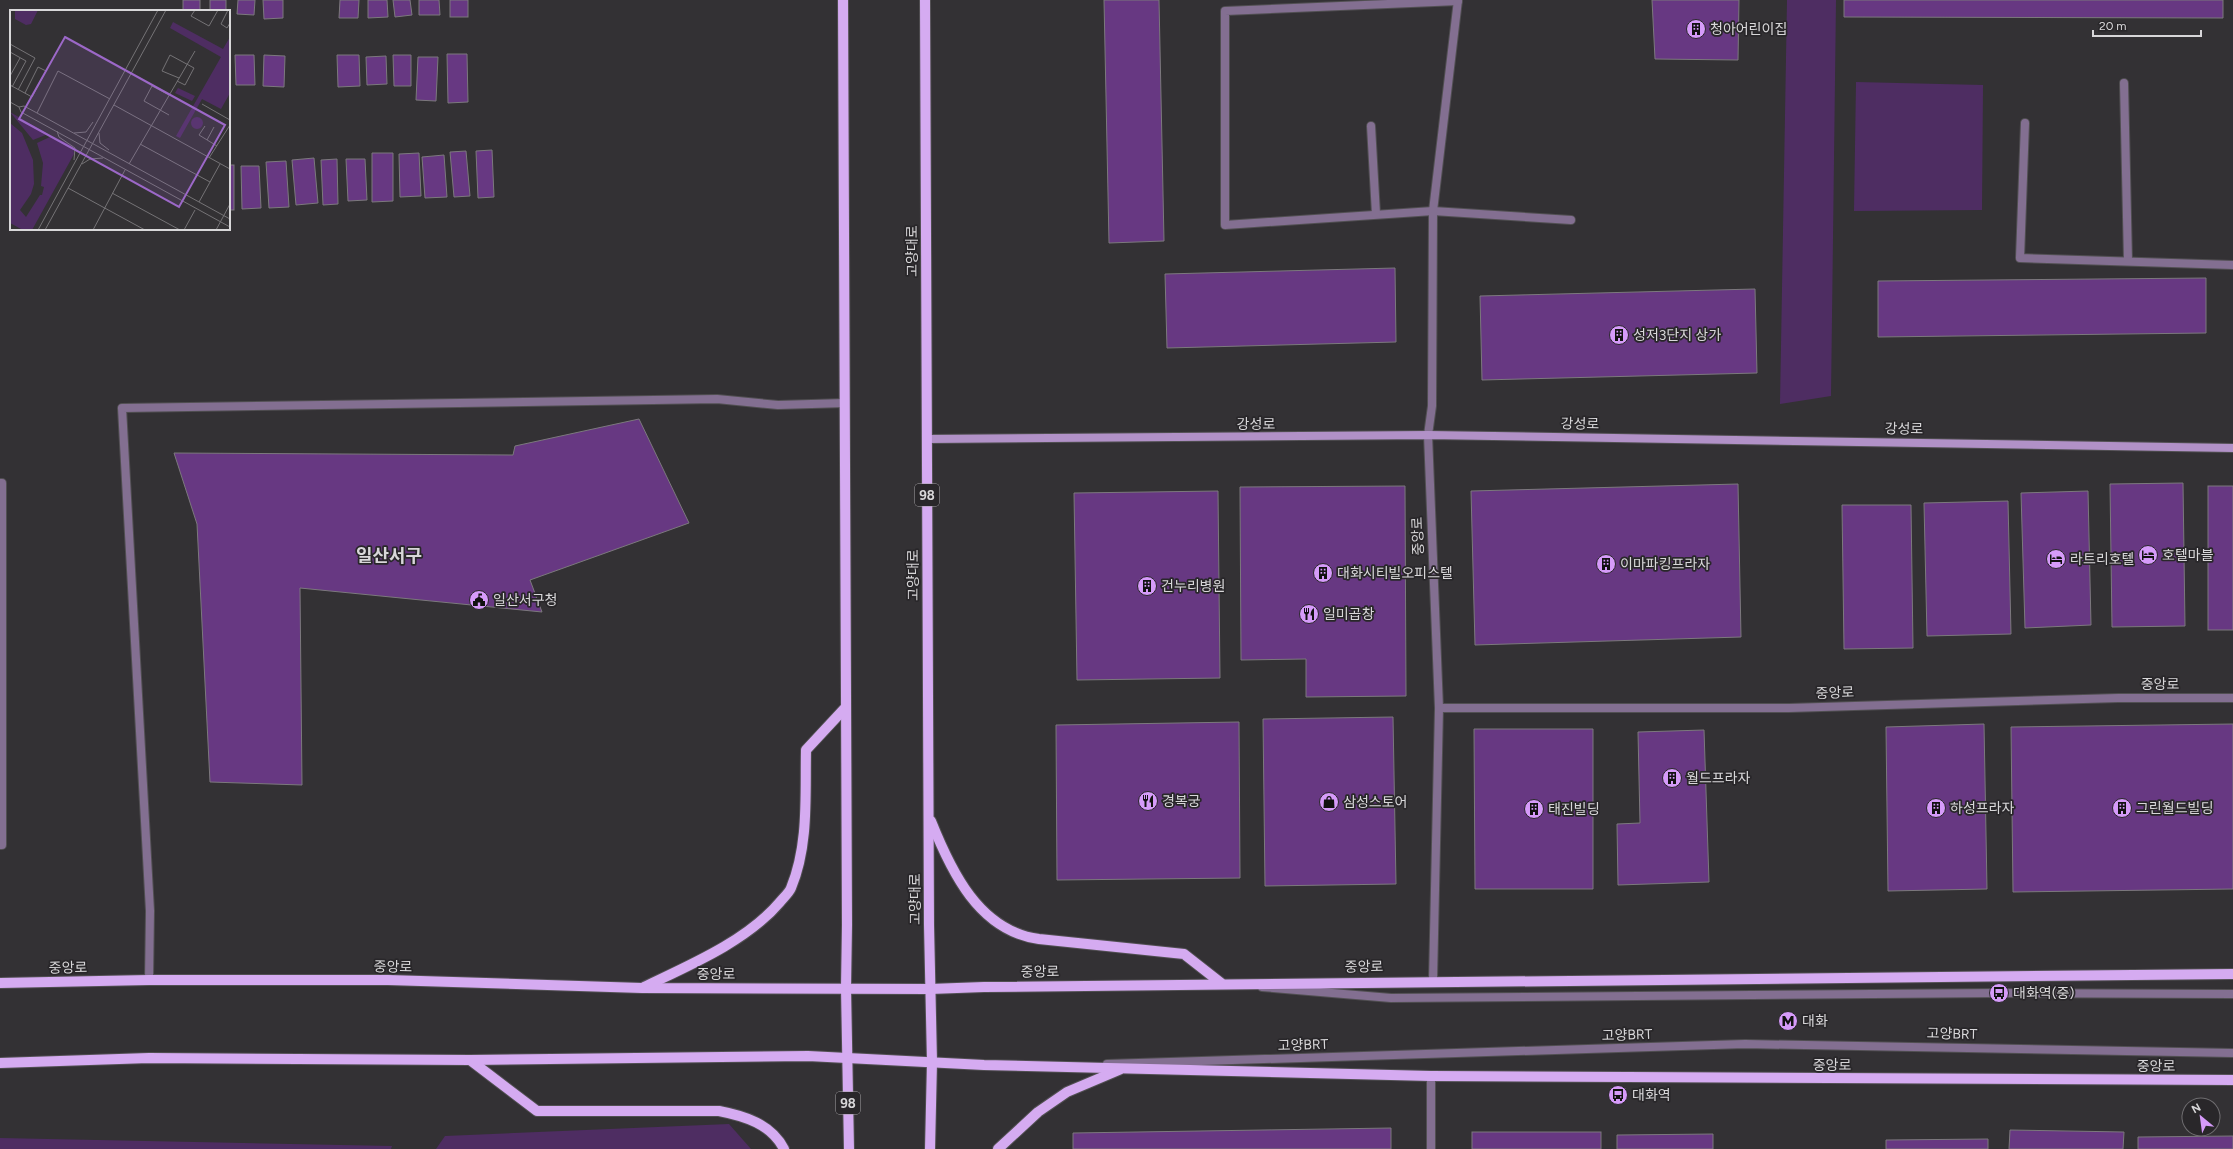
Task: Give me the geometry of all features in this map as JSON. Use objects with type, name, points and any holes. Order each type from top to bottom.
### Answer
[{"type":"main road","name":"98","points":[[843,0],[847,926],[846,1058],[848,1149]]},
{"type":"main road","name":"고양대로","points":[[925,0],[930,989],[932,1062],[930,1149]]},
{"type":"main road","points":[[642,988],[706,957],[757,924],[768,916],[790,889],[800,860],[804,834],[806,750],[846,707]]},
{"type":"main road","points":[[929,816],[946,859],[967,894],[1008,930],[1031,938],[1184,954],[1220,983]]},
{"type":"main road","name":"중앙로","points":[[0,983],[149,980],[388,980],[642,988],[930,989],[1433,980],[1779,978],[1883,975],[2233,974]]},
{"type":"main road","name":"중앙로","points":[[0,1063],[149,1058],[470,1060],[808,1056],[1022,1066],[1431,1076],[2233,1080]]},
{"type":"main road","points":[[470,1060],[537,1111],[719,1111],[743,1116],[769,1130],[784,1149]]},
{"type":"main road","points":[[998,1149],[1038,1112],[1067,1092],[1123,1069]]},
{"type":"street","points":[[1458,0],[1225,11],[1225,225],[1433,210],[1572,220]]},
{"type":"street","name":"중앙로","points":[[1433,980],[1439,708],[1428,435],[1432,406],[1433,210],[1458,0]]},
{"type":"street","points":[[2124,83],[2128,261]]},
{"type":"street","points":[[2025,123],[2020,258],[2233,265]]},
{"type":"street","points":[[1371,126],[1376,214]]},
{"type":"street","points":[[149,980],[150,911],[122,408],[717,399],[778,405],[845,403]]},
{"type":"street","name":"강성로","points":[[927,439],[1428,435],[2233,448]]},
{"type":"street","points":[[0,483],[2,483],[2,846],[0,845]]},
{"type":"street","name":"중앙로","points":[[1439,708],[1789,708],[2118,698],[2233,698]]},
{"type":"street","points":[[1220,983],[1391,998],[1991,993],[2233,994]]},
{"type":"street","name":"고양BRT","points":[[1022,1066],[1745,1044],[2233,1053]]},
{"type":"street","points":[[1431,1076],[1431,1149]]},
{"type":"shaded area","points":[[1787,0],[1836,0],[1831,396],[1780,404]]},
{"type":"shaded area","points":[[1856,82],[1983,85],[1982,210],[1854,211]]},
{"type":"shaded area","points":[[729,1124],[751,1149],[436,1149],[445,1136]]},
{"type":"shaded area","points":[[0,1138],[392,1146],[391,1149],[0,1149]]},
{"type":"building","points":[[183,0],[200,0],[200,10],[183,10]]},
{"type":"building","points":[[210,0],[226,0],[226,10],[210,10]]},
{"type":"building","points":[[238,0],[255,0],[254,15],[237,14]]},
{"type":"building","points":[[263,0],[283,0],[283,18],[264,19]]},
{"type":"building","points":[[340,0],[359,0],[358,18],[339,18]]},
{"type":"building","points":[[368,0],[387,0],[388,17],[368,18]]},
{"type":"building","points":[[393,0],[410,0],[412,15],[395,17]]},
{"type":"building","points":[[419,0],[439,0],[440,15],[419,15]]},
{"type":"building","points":[[450,0],[468,0],[468,17],[450,17]]},
{"type":"building","points":[[1104,0],[1159,0],[1164,241],[1109,243]]},
{"type":"building","name":"청아어린이집","points":[[1652,0],[1739,0],[1738,60],[1655,59]]},
{"type":"building","points":[[1844,0],[2223,0],[2223,18],[1844,17]]},
{"type":"building","points":[[447,54],[467,54],[468,102],[448,103]]},
{"type":"building","points":[[235,55],[254,55],[255,85],[236,85]]},
{"type":"building","points":[[264,55],[285,56],[284,87],[263,86]]},
{"type":"building","points":[[337,55],[359,55],[360,86],[338,87]]},
{"type":"building","points":[[393,55],[411,55],[411,86],[394,86]]},
{"type":"building","points":[[386,56],[387,84],[367,85],[366,57]]},
{"type":"building","points":[[418,57],[438,57],[436,101],[416,100]]},
{"type":"building","points":[[492,150],[494,197],[478,198],[476,151]]},
{"type":"building","points":[[466,151],[470,196],[454,197],[450,152]]},
{"type":"building","points":[[372,153],[393,153],[393,201],[372,202]]},
{"type":"building","points":[[419,153],[421,196],[400,197],[399,154]]},
{"type":"building","points":[[444,155],[447,197],[425,198],[422,157]]},
{"type":"building","points":[[314,158],[318,203],[296,205],[292,160]]},
{"type":"building","points":[[337,159],[338,204],[323,205],[321,160]]},
{"type":"building","points":[[346,159],[365,159],[367,200],[348,201]]},
{"type":"building","points":[[286,161],[289,207],[269,208],[266,162]]},
{"type":"building","points":[[230,165],[234,165],[234,210],[230,210]]},
{"type":"building","points":[[241,166],[259,166],[261,208],[242,209]]},
{"type":"building","points":[[1395,268],[1396,342],[1167,348],[1165,274]]},
{"type":"building","points":[[2206,278],[2206,333],[1878,337],[1878,281]]},
{"type":"building","name":"성저3단지 상가","points":[[1755,289],[1757,373],[1482,380],[1480,296]]},
{"type":"building","name":"일산서구청","points":[[639,419],[689,523],[530,580],[542,612],[300,588],[302,785],[210,782],[197,524],[174,453],[513,455],[515,446]]},
{"type":"building","name":"호텔마블","points":[[2183,483],[2185,626],[2112,627],[2110,484]]},
{"type":"building","name":"이마파킹프라자","points":[[1738,484],[1741,637],[1475,645],[1471,491]]},
{"type":"building","name":"대화시티빌오피스텔","points":[[1405,486],[1406,696],[1306,697],[1306,659],[1241,660],[1240,487]]},
{"type":"building","points":[[2208,486],[2233,486],[2233,630],[2208,630]]},
{"type":"building","name":"건누리병원","points":[[1218,491],[1220,678],[1077,680],[1074,493]]},
{"type":"building","name":"라트리호텔","points":[[2088,491],[2091,625],[2025,628],[2021,493]]},
{"type":"building","points":[[2008,501],[2011,634],[1927,636],[1924,503]]},
{"type":"building","points":[[1842,505],[1911,505],[1913,648],[1844,649]]},
{"type":"building","name":"삼성스토어","points":[[1393,717],[1396,884],[1265,886],[1263,719]]},
{"type":"building","name":"경복궁","points":[[1239,722],[1240,878],[1057,880],[1056,725]]},
{"type":"building","name":"하성프라자","points":[[1984,724],[1987,889],[1888,891],[1886,727]]},
{"type":"building","name":"그린월드빌딩","points":[[2233,724],[2233,889],[2013,892],[2011,727]]},
{"type":"building","name":"태진빌딩","points":[[1474,729],[1593,729],[1593,889],[1475,889]]},
{"type":"building","name":"월드프라자","points":[[1704,730],[1709,882],[1618,885],[1617,824],[1640,823],[1638,732]]},
{"type":"building","points":[[1391,1128],[1391,1149],[1073,1149],[1073,1133]]},
{"type":"building","points":[[2010,1130],[2124,1132],[2123,1149],[2009,1149]]},
{"type":"building","points":[[1472,1132],[1601,1132],[1601,1149],[1472,1149]]},
{"type":"building","points":[[1713,1134],[1713,1149],[1617,1149],[1617,1135]]},
{"type":"building","points":[[2233,1136],[2233,1149],[2138,1149],[2138,1137]]},
{"type":"building","points":[[1988,1139],[1988,1149],[1886,1149],[1886,1140]]},
{"type":"place","name":"청아어린이집","points":[[1696,29]]},
{"type":"place","name":"성저3단지 상가","points":[[1619,335]]},
{"type":"place","name":"호텔마블","points":[[2148,555]]},
{"type":"place","name":"라트리호텔","points":[[2056,559]]},
{"type":"place","name":"이마파킹프라자","points":[[1606,564]]},
{"type":"place","name":"대화시티빌오피스텔","points":[[1323,573]]},
{"type":"place","name":"건누리병원","points":[[1147,586]]},
{"type":"place","name":"일산서구청","points":[[479,600]]},
{"type":"place","name":"일미곱창","points":[[1309,614]]},
{"type":"place","name":"월드프라자","points":[[1672,778]]},
{"type":"place","name":"경복궁","points":[[1148,801]]},
{"type":"place","name":"삼성스토어","points":[[1329,802]]},
{"type":"place","name":"하성프라자","points":[[1936,808]]},
{"type":"place","name":"그린월드빌딩","points":[[2122,808]]},
{"type":"place","name":"태진빌딩","points":[[1534,809]]},
{"type":"place","name":"대화역(중)","points":[[1999,993]]},
{"type":"place","name":"대화","points":[[1788,1021]]},
{"type":"place","name":"대화역","points":[[1618,1095]]},
{"type":"district","name":"일산서구","points":[[389,556]]}]
